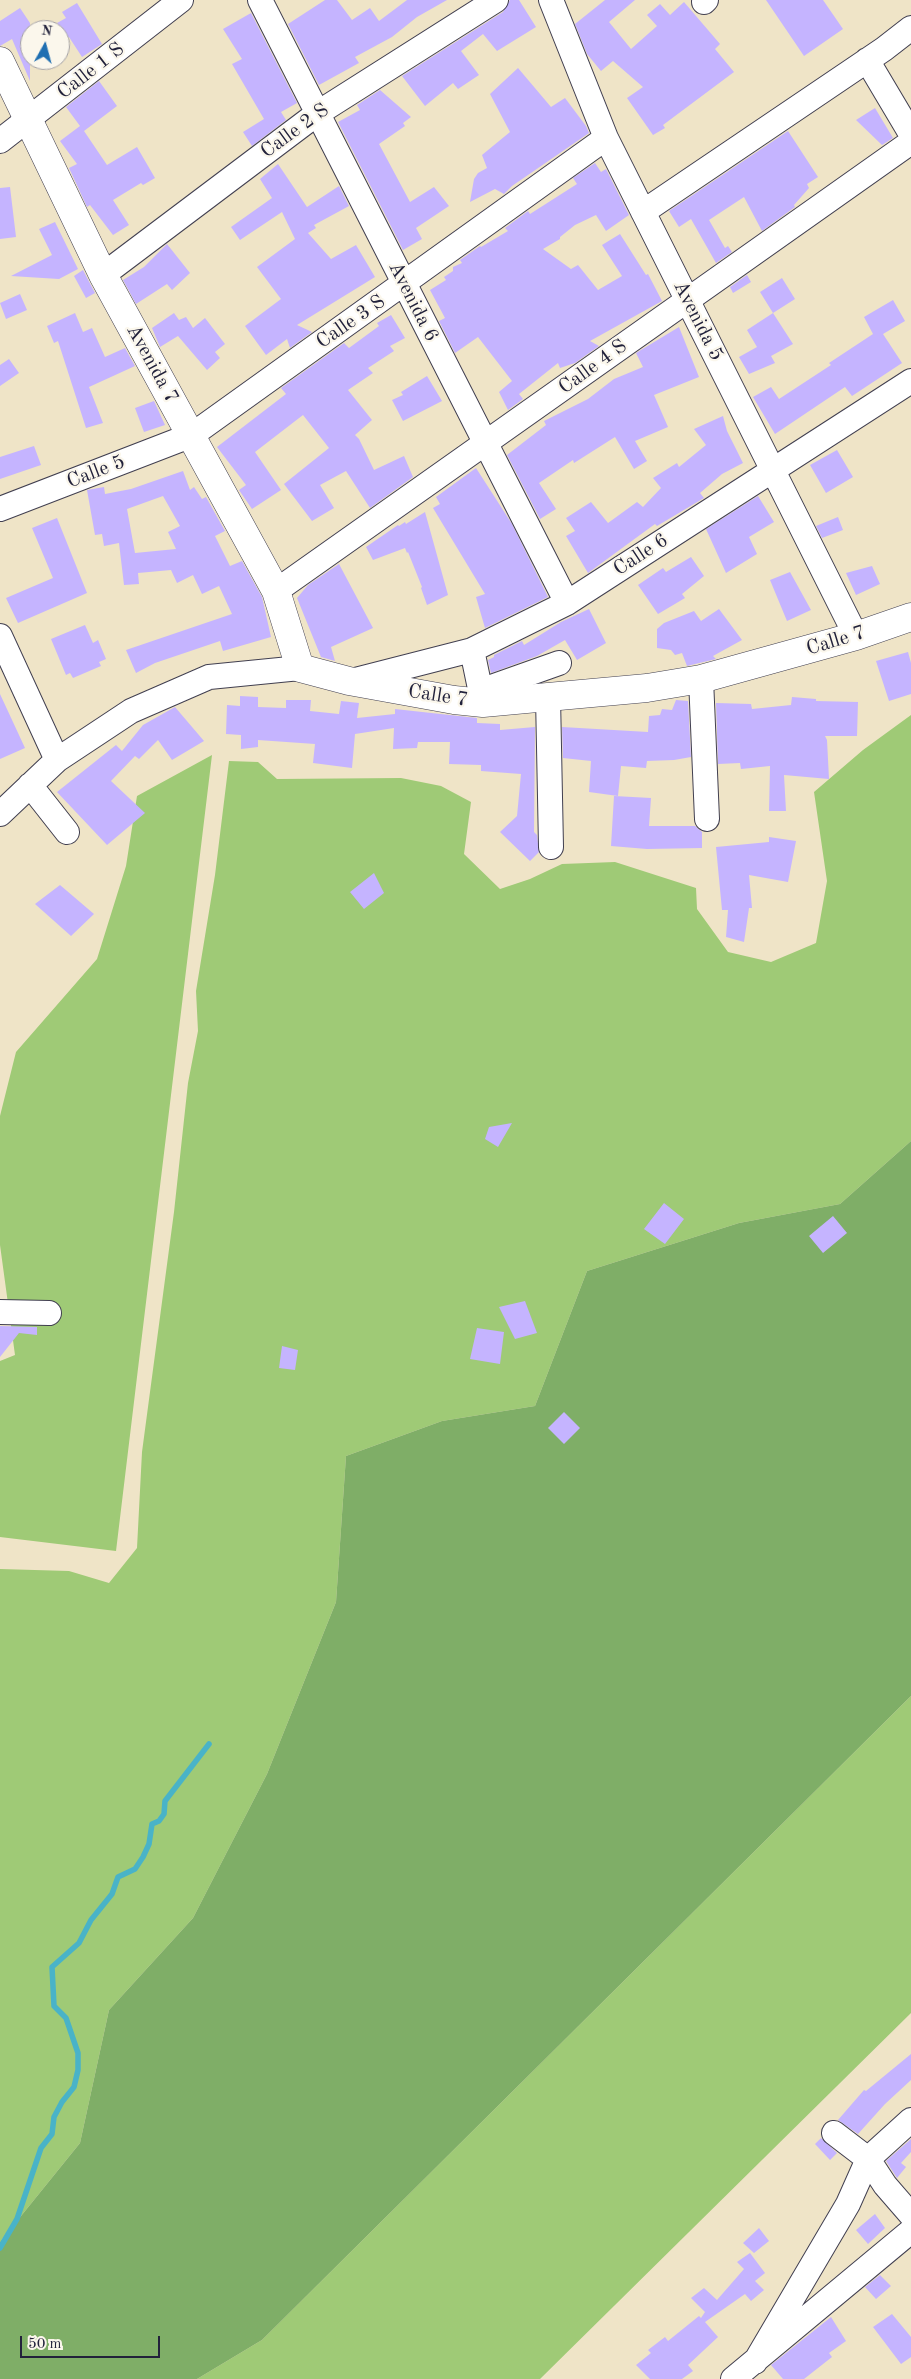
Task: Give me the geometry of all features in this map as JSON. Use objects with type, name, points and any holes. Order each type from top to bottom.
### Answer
[{"type":"main road","name":"Avenida 7","points":[[0,61],[103,275],[276,591],[300,668]]},
{"type":"main road","name":"Calle 7","points":[[300,668],[349,681],[482,697],[548,697],[647,688],[701,679],[856,636],[911,616]]},
{"type":"street","name":"Calle 1 S","points":[[0,141],[181,0]]},
{"type":"street","name":"Avenida 6","points":[[260,0],[567,603]]},
{"type":"street","name":"Calle 2 S","points":[[103,275],[318,113],[496,0]]},
{"type":"street","name":"Avenida 5","points":[[551,0],[606,138],[856,636]]},
{"type":"street","points":[[644,212],[911,28]]},
{"type":"street","points":[[867,60],[911,134]]},
{"type":"street","name":"Calle 3 S","points":[[192,435],[606,138]]},
{"type":"street","name":"Calle 4 S","points":[[276,591],[911,142]]},
{"type":"street","name":"Calle 6","points":[[349,681],[472,650],[567,603],[911,381]]},
{"type":"street","name":"Calle 5","points":[[0,509],[192,435]]},
{"type":"street","points":[[0,636],[57,760]]},
{"type":"street","points":[[472,650],[482,697],[559,663]]},
{"type":"street","name":"Calle 7","points":[[0,814],[57,760],[131,711],[209,677],[300,668]]},
{"type":"street","points":[[701,679],[707,819]]},
{"type":"street","points":[[548,697],[551,847]]},
{"type":"street","points":[[30,785],[66,832]]},
{"type":"street","points":[[0,1312],[49,1313]]},
{"type":"street","points":[[755,2362],[848,2204],[868,2159],[911,2120]]},
{"type":"street","points":[[834,2133],[868,2159],[885,2185],[911,2215]]},
{"type":"street","points":[[733,2379],[911,2232]]},
{"type":"green space","points":[[911,715],[911,1141],[840,1204],[739,1223],[587,1271],[535,1406],[442,1421],[346,1456],[336,1602],[267,1774],[193,1918],[109,2010],[80,2143],[0,2242],[0,1569],[69,1571],[109,1583],[137,1548],[142,1452],[174,1212],[188,1083],[198,1031],[196,991],[215,875],[229,761],[258,762],[277,779],[401,778],[441,786],[471,802],[464,854],[500,889],[530,879],[562,864],[615,862],[696,888],[697,909],[728,952],[771,962],[816,943],[827,881],[814,792],[863,750]]},
{"type":"green space","points":[[212,755],[116,1551],[0,1537],[0,1361],[15,1355],[0,1245],[0,1116],[16,1052],[97,959],[126,866],[137,796]]},
{"type":"green space","points":[[911,1141],[911,1696],[262,2340],[197,2379],[0,2379],[0,2242],[80,2143],[109,2010],[193,1918],[267,1774],[336,1602],[346,1456],[442,1421],[535,1406],[587,1271],[739,1223],[840,1204]]},
{"type":"green space","points":[[911,1696],[911,2013],[540,2379],[197,2379],[262,2340]]},
{"type":"building","points":[[325,0],[337,0],[352,20],[370,8],[379,21],[407,0],[447,0],[417,17],[392,37],[355,57],[359,63],[319,85],[288,24]]},
{"type":"building","points":[[510,0],[519,0],[536,27],[497,51],[483,34],[461,51],[479,75],[458,89],[453,83],[425,106],[402,76],[503,12]]},
{"type":"building","points":[[605,0],[635,0],[609,22],[631,49],[657,26],[647,15],[660,4],[670,15],[684,2],[720,44],[715,49],[734,72],[663,125],[665,128],[653,135],[627,98],[643,87],[613,61],[601,71],[587,54],[575,24]]},
{"type":"building","points":[[766,0],[823,0],[843,29],[804,56]]},
{"type":"building","points":[[77,3],[102,44],[82,57],[70,39],[70,20],[62,20],[66,18],[62,12]]},
{"type":"building","points":[[20,8],[28,20],[20,20],[20,58],[12,39],[0,46],[0,21]]},
{"type":"building","points":[[251,13],[297,103],[281,112],[286,120],[252,146],[243,132],[264,119],[232,64],[242,59],[223,29]]},
{"type":"building","points":[[518,68],[551,107],[565,98],[589,133],[512,186],[504,194],[495,189],[470,202],[474,179],[478,173],[487,168],[482,155],[510,132],[490,94]]},
{"type":"building","points":[[25,70],[30,70],[30,81]]},
{"type":"building","points":[[99,81],[117,106],[84,131],[107,165],[137,147],[155,178],[143,185],[141,183],[113,200],[129,225],[113,235],[90,205],[87,207],[69,168],[77,164],[60,141],[80,126],[66,107]]},
{"type":"building","points":[[380,90],[411,117],[403,123],[405,126],[379,144],[410,202],[434,187],[449,206],[416,228],[422,239],[403,250],[338,122],[360,110],[357,105]]},
{"type":"building","points":[[875,108],[893,138],[882,145],[856,120]]},
{"type":"building","points":[[788,131],[818,177],[807,184],[809,188],[794,205],[795,207],[762,231],[744,197],[709,220],[725,248],[728,246],[732,252],[716,263],[691,219],[679,227],[669,211]]},
{"type":"building","points":[[595,163],[601,172],[606,169],[629,215],[606,231],[596,215],[575,225],[560,239],[543,249],[571,269],[578,265],[598,290],[622,276],[602,245],[620,234],[646,275],[648,274],[662,301],[590,341],[599,346],[575,363],[560,368],[558,363],[519,394],[523,399],[508,410],[499,392],[512,381],[478,337],[455,353],[439,321],[445,318],[430,290],[446,280],[444,277],[453,271],[453,267],[462,263],[460,260],[480,246],[508,231],[505,228],[528,211],[530,214],[577,184],[573,178]]},
{"type":"building","points":[[278,164],[307,207],[339,186],[349,206],[314,225],[316,228],[308,233],[331,259],[356,245],[375,277],[297,325],[312,332],[290,348],[287,339],[266,355],[245,326],[281,299],[257,267],[295,239],[282,212],[240,240],[231,227],[272,198],[260,179]]},
{"type":"building","points":[[10,187],[16,237],[0,239],[0,188]]},
{"type":"building","points":[[55,222],[78,269],[59,279],[11,276],[52,255],[39,229]]},
{"type":"building","points":[[167,244],[190,273],[172,290],[167,284],[136,304],[123,280],[144,267]]},
{"type":"building","points":[[83,270],[95,293],[86,298],[74,276]]},
{"type":"building","points":[[747,275],[751,282],[733,293],[730,287]]},
{"type":"building","points":[[782,278],[795,299],[773,313],[760,292]]},
{"type":"building","points":[[20,294],[27,310],[6,319],[0,303]]},
{"type":"building","points":[[893,300],[905,321],[883,334],[902,363],[852,396],[845,387],[775,434],[753,397],[771,387],[779,399],[831,365],[829,363],[873,334],[864,317]]},
{"type":"building","points":[[75,313],[83,332],[92,328],[105,357],[125,348],[135,366],[89,387],[103,423],[86,428],[58,341],[54,343],[47,326]]},
{"type":"building","points":[[174,313],[179,320],[186,317],[193,328],[205,318],[225,344],[215,352],[220,358],[207,370],[178,336],[160,347],[152,328]]},
{"type":"building","points":[[773,313],[793,344],[771,356],[775,363],[749,374],[739,357],[757,347],[747,330]]},
{"type":"building","points":[[391,315],[405,338],[390,346],[394,351],[368,368],[373,373],[348,390],[372,420],[355,435],[359,439],[374,470],[404,456],[413,477],[370,508],[346,471],[320,485],[334,508],[312,521],[284,484],[329,448],[303,415],[255,452],[281,490],[252,509],[239,490],[246,485],[217,447],[286,394],[281,388],[344,343],[349,348],[379,326],[377,323]]},
{"type":"building","points":[[679,327],[699,377],[654,395],[668,427],[635,441],[647,461],[634,469],[615,437],[574,463],[573,460],[539,483],[556,509],[540,519],[507,455],[546,425],[544,421],[588,399],[614,379],[643,367],[636,353]]},
{"type":"building","points":[[9,359],[19,373],[0,386],[0,365]]},
{"type":"building","points":[[427,376],[442,401],[403,421],[392,400],[403,395],[401,392]]},
{"type":"building","points":[[154,401],[165,425],[144,432],[135,408]]},
{"type":"building","points":[[723,416],[727,431],[743,463],[722,474],[700,493],[704,498],[657,526],[655,524],[588,573],[566,536],[575,531],[566,518],[591,502],[608,523],[637,502],[643,507],[661,488],[653,478],[677,463],[679,467],[706,445],[694,429]]},
{"type":"building","points":[[34,446],[41,465],[0,479],[0,457]]},
{"type":"building","points":[[837,450],[853,477],[826,493],[810,465]]},
{"type":"building","points":[[476,468],[512,524],[548,597],[485,628],[476,597],[485,594],[433,508],[440,504],[436,497]]},
{"type":"building","points":[[183,471],[190,490],[194,487],[202,499],[206,497],[225,531],[215,536],[230,566],[242,561],[262,597],[271,637],[223,651],[220,641],[155,663],[136,673],[126,650],[232,614],[219,586],[202,594],[193,575],[177,583],[171,570],[138,573],[139,584],[124,585],[119,543],[104,546],[102,534],[95,535],[87,490],[104,487],[105,494],[131,489]],"holes":[[[163,496],[180,526],[168,532],[176,549],[135,553],[127,509]]]},
{"type":"building","points":[[758,496],[774,522],[749,537],[757,554],[726,573],[706,529]]},
{"type":"building","points":[[425,512],[448,595],[427,605],[422,587],[405,548],[373,560],[366,547],[398,525],[405,522],[406,524]]},
{"type":"building","points":[[838,517],[843,530],[822,538],[816,526]]},
{"type":"building","points":[[57,518],[87,593],[18,623],[6,598],[53,578],[32,528]]},
{"type":"building","points":[[691,557],[704,576],[682,594],[685,598],[658,614],[638,585],[663,568],[666,572]]},
{"type":"building","points":[[339,564],[373,628],[331,647],[335,661],[321,657],[297,598],[308,585]]},
{"type":"building","points":[[872,566],[880,584],[856,595],[846,573]]},
{"type":"building","points":[[790,572],[811,610],[787,621],[770,580]]},
{"type":"building","points":[[589,609],[606,643],[577,660],[565,640],[537,656],[491,673],[488,660],[494,657],[494,655],[522,641],[524,645],[561,622]]},
{"type":"building","points":[[719,609],[742,640],[713,656],[716,659],[687,666],[682,653],[675,655],[671,650],[657,648],[657,629],[664,623],[694,611],[701,621]]},
{"type":"building","points":[[85,625],[93,643],[98,640],[106,659],[99,662],[101,666],[73,678],[70,673],[66,675],[51,639]]},
{"type":"building","points":[[908,652],[911,663],[911,694],[889,701],[876,661]]},
{"type":"building","points":[[0,694],[25,748],[0,759]]},
{"type":"building","points":[[240,696],[258,697],[258,707],[286,708],[286,700],[311,700],[310,711],[339,714],[341,701],[359,703],[357,718],[395,714],[395,709],[477,718],[477,723],[500,724],[500,730],[535,727],[534,832],[537,835],[539,852],[530,861],[500,832],[517,816],[521,774],[481,771],[481,765],[449,764],[450,742],[418,742],[417,748],[393,749],[394,728],[355,734],[352,768],[313,763],[315,744],[258,740],[258,747],[241,749],[241,735],[226,734],[227,705],[240,706]]},
{"type":"building","points":[[792,697],[816,699],[816,701],[858,702],[857,736],[825,736],[827,740],[829,779],[784,775],[786,811],[769,811],[770,766],[741,769],[740,763],[718,764],[716,703],[751,704],[752,709],[791,705]]},
{"type":"building","points":[[676,700],[688,701],[691,757],[647,761],[646,768],[621,766],[618,796],[589,792],[591,761],[563,758],[562,727],[648,732],[649,716],[660,715],[662,709],[672,710]]},
{"type":"building","points":[[175,707],[204,741],[172,760],[158,740],[139,759],[135,756],[111,781],[145,813],[107,845],[57,792],[116,745],[122,751],[143,725]]},
{"type":"building","points":[[614,796],[651,798],[649,826],[695,826],[702,832],[702,848],[647,849],[611,846]]},
{"type":"building","points":[[769,837],[796,841],[788,882],[749,875],[752,908],[749,908],[744,942],[726,937],[728,910],[722,910],[716,847],[769,842]]},
{"type":"building","points":[[374,873],[384,893],[364,909],[350,892]]},
{"type":"building","points":[[60,885],[94,914],[71,936],[35,904]]},
{"type":"building","points":[[512,1123],[498,1147],[485,1139],[489,1127]]},
{"type":"building","points":[[664,1203],[684,1219],[665,1244],[644,1229]]},
{"type":"building","points":[[833,1216],[847,1233],[823,1253],[809,1236]]},
{"type":"building","points":[[525,1301],[537,1333],[515,1339],[499,1307]]},
{"type":"building","points":[[0,1326],[37,1327],[37,1335],[19,1333],[0,1357]]},
{"type":"building","points":[[477,1328],[504,1332],[500,1364],[470,1359]]},
{"type":"building","points":[[282,1346],[298,1350],[295,1370],[279,1368]]},
{"type":"building","points":[[564,1412],[580,1428],[564,1444],[548,1428]]},
{"type":"building","points":[[911,2054],[911,2080],[885,2104],[858,2134],[838,2120],[864,2090],[866,2091]]},
{"type":"building","points":[[821,2138],[837,2153],[830,2160],[815,2144]]},
{"type":"building","points":[[911,2139],[911,2152],[901,2163],[906,2167],[897,2178],[886,2161]]},
{"type":"building","points":[[875,2214],[885,2228],[868,2244],[856,2230]]},
{"type":"building","points":[[759,2228],[769,2241],[754,2253],[743,2243]]},
{"type":"building","points":[[750,2253],[765,2273],[755,2281],[764,2290],[751,2301],[745,2294],[705,2322],[718,2337],[688,2365],[693,2371],[682,2379],[650,2379],[636,2365],[651,2353],[648,2350],[665,2337],[668,2341],[699,2316],[701,2318],[705,2312],[691,2298],[704,2288],[717,2300],[744,2269],[737,2262]]},
{"type":"building","points":[[880,2275],[891,2286],[876,2299],[865,2287]]},
{"type":"building","points":[[892,2314],[911,2337],[911,2357],[901,2364],[873,2327]]},
{"type":"building","points":[[831,2317],[846,2341],[829,2353],[832,2357],[804,2379],[783,2379],[771,2365]]},
{"type":"waterway","points":[[0,2248],[17,2219],[41,2148],[52,2134],[54,2117],[62,2102],[74,2087],[78,2070],[78,2053],[66,2018],[54,2006],[52,1967],[79,1943],[91,1920],[112,1894],[118,1877],[135,1869],[149,1844],[152,1824],[159,1821],[164,1814],[165,1801],[209,1744]]}]
